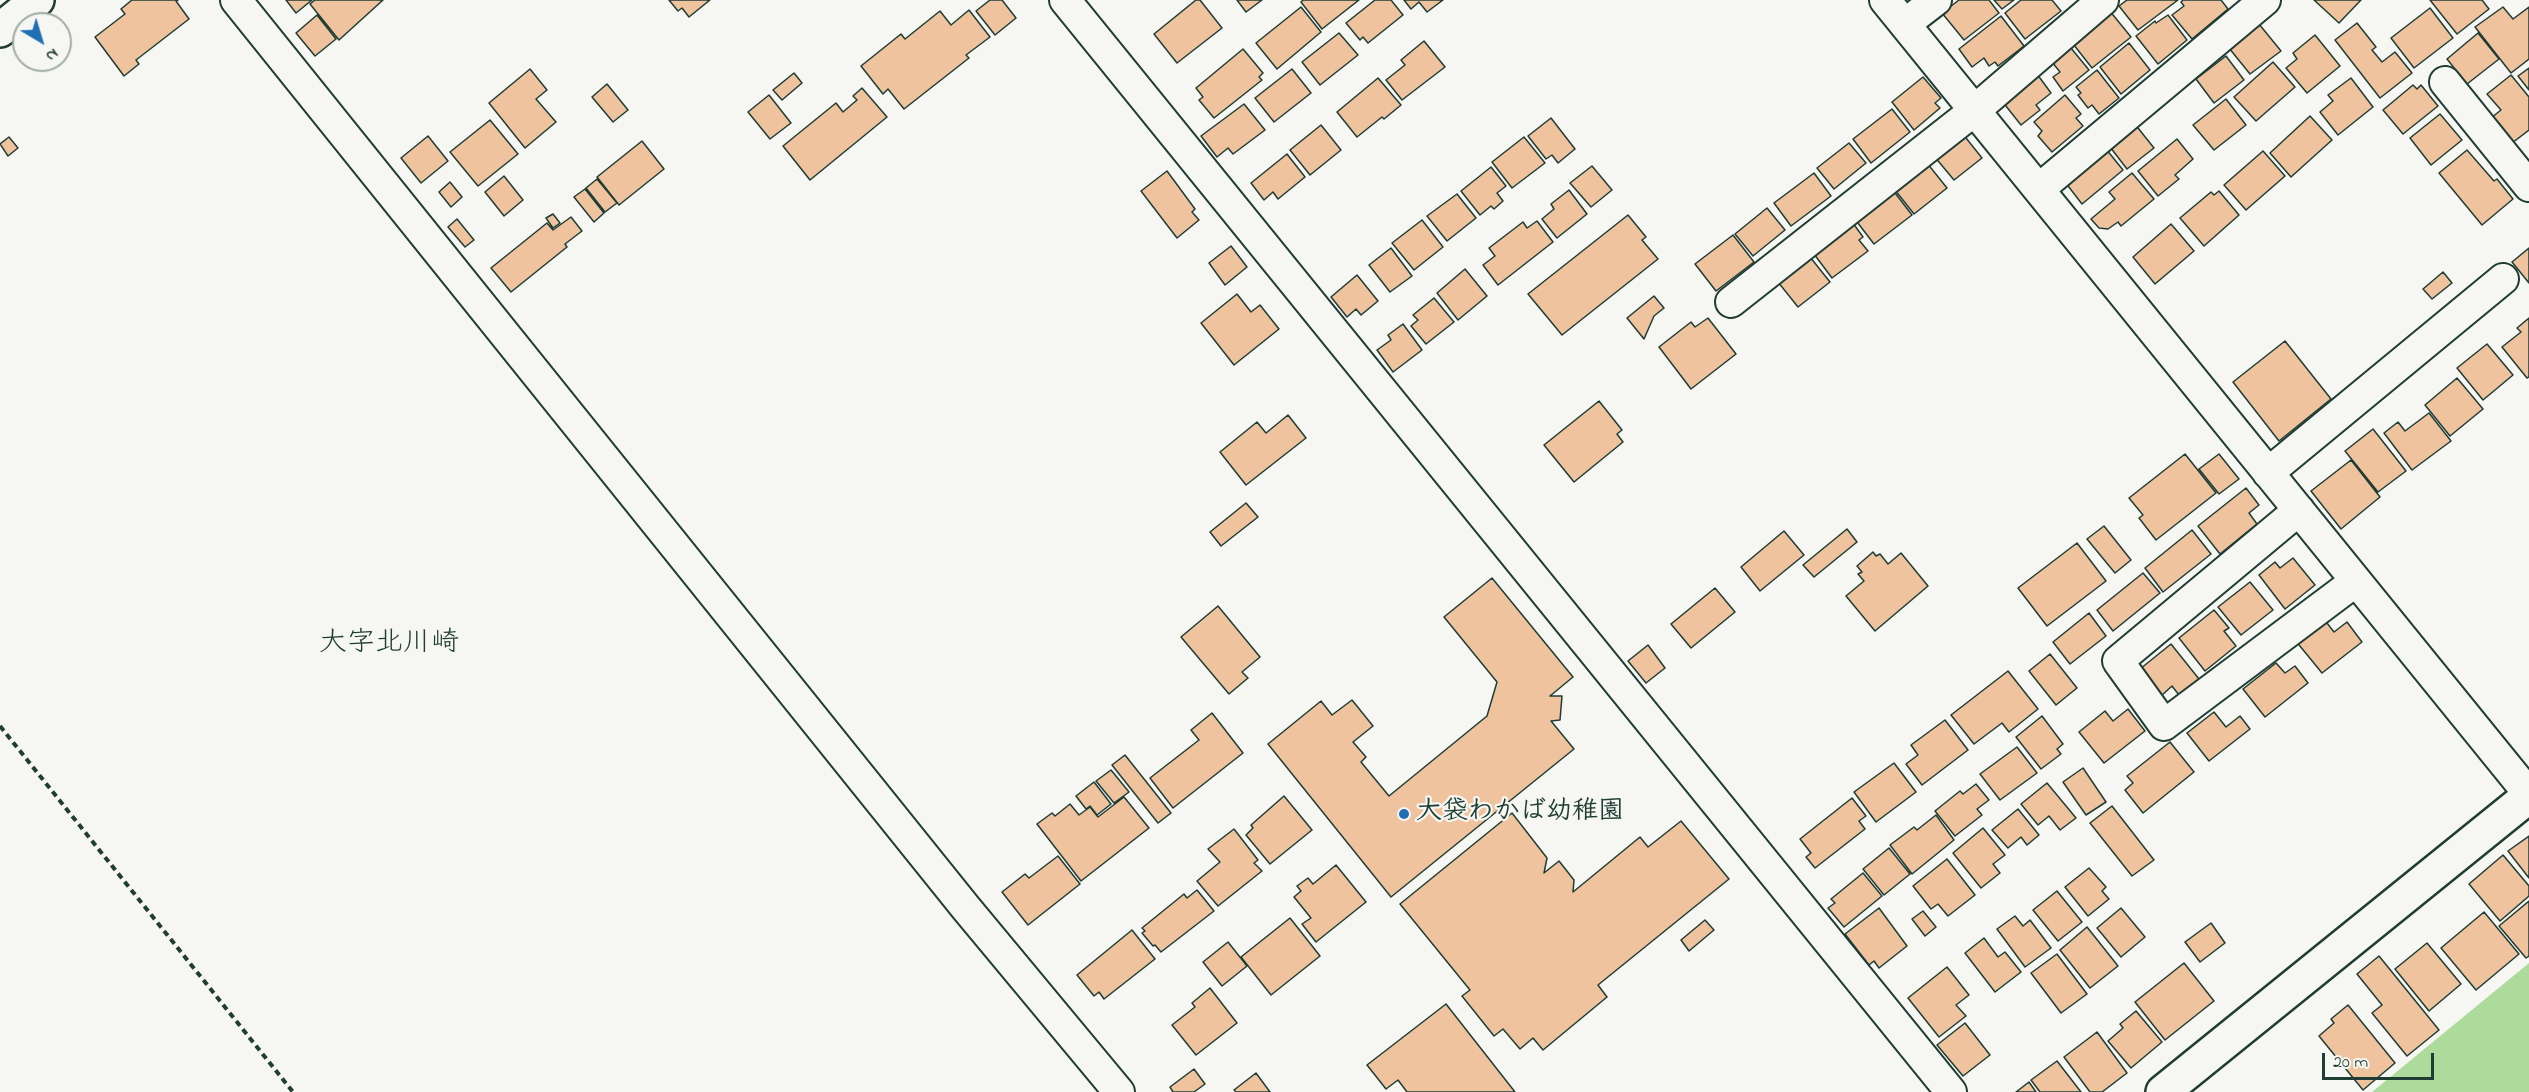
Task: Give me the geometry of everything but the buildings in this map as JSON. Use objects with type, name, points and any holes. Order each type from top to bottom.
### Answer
[{"type":"street","points":[[0,30],[37,0]]},
{"type":"street","points":[[236,0],[966,908],[1119,1092]]},
{"type":"street","points":[[1065,0],[1951,1092]]},
{"type":"street","points":[[1886,0],[2529,795],[2163,1092]]},
{"type":"street","points":[[1905,24],[1936,0]]},
{"type":"street","points":[[1731,303],[1975,110],[2103,0]]},
{"type":"street","points":[[2038,189],[2265,0]]},
{"type":"street","points":[[2445,82],[2529,186]]},
{"type":"street","points":[[2268,473],[2503,279]]},
{"type":"street","points":[[2299,510],[2118,661],[2164,725],[2356,581]]},
{"type":"path","points":[[0,726],[293,1092]]},
{"type":"green space","points":[[2529,963],[2529,1092],[2372,1092]]},
{"type":"place","name":"大袋わかば幼稚園","points":[[1404,814]]},
{"type":"district","name":"大字北川崎","points":[[389,645]]}]
